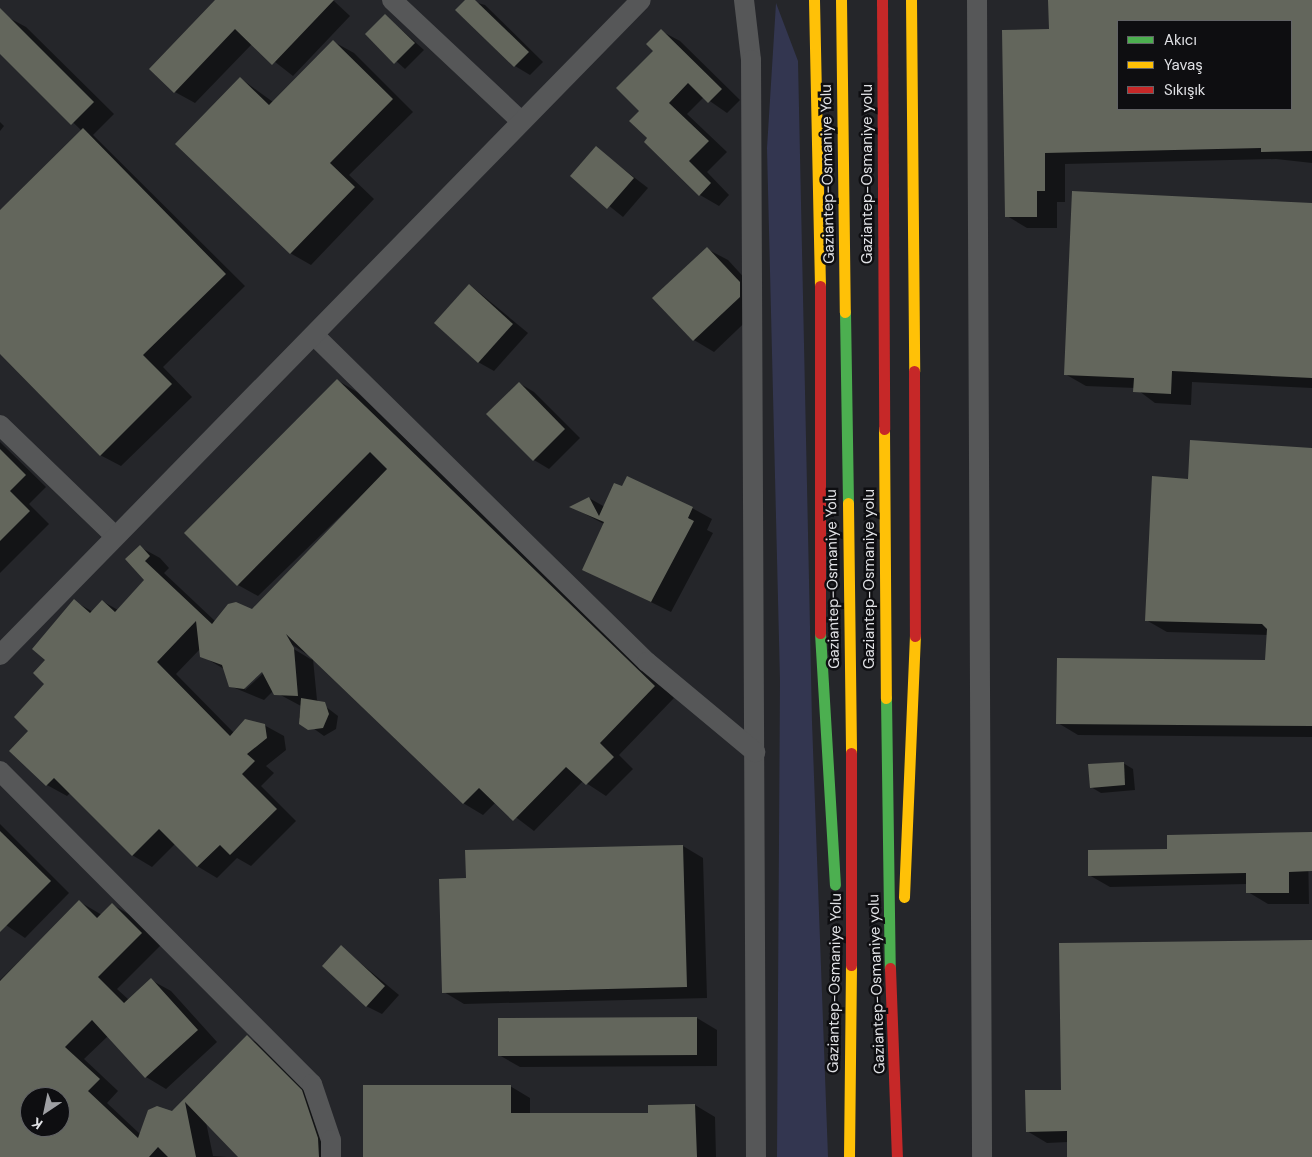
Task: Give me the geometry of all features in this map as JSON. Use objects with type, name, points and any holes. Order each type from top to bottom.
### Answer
[{"type":"highway","points":[[800,0],[815,19]]},
{"type":"highway","points":[[814,0],[822,374],[820,635],[837,902],[848,1023]]},
{"type":"highway","name":"Gaziantep-Osmaniye Yolu","points":[[841,0],[852,845],[848,1023],[849,1157]]},
{"type":"highway","name":"Gaziantep-Osmaniye yolu","points":[[882,0],[887,875],[896,1020],[897,1157]]},
{"type":"highway","points":[[896,1020],[914,720],[911,0]]},
{"type":"highway","points":[[912,33],[923,0]]},
{"type":"street","points":[[392,0],[521,121]]},
{"type":"street","points":[[0,655],[115,536],[316,337],[521,121],[642,0]]},
{"type":"street","points":[[744,0],[751,60],[756,1157]]},
{"type":"street","points":[[977,0],[982,1157]]},
{"type":"street","points":[[316,337],[647,662],[755,752]]},
{"type":"street","points":[[0,425],[115,536]]},
{"type":"street","points":[[0,771],[312,1084],[331,1140],[331,1157]]},
{"type":"shaded area","points":[[776,3],[798,61],[812,722],[828,1157],[777,1157],[780,681],[767,148]]},
{"type":"building","points":[[215,0],[334,0],[272,65],[235,29],[174,93],[149,69]]},
{"type":"building","points":[[465,0],[475,0],[529,52],[514,67],[455,10]]},
{"type":"building","points":[[1048,0],[1312,0],[1312,151],[1261,152],[1261,148],[1045,153],[1045,191],[1037,191],[1037,217],[1005,217],[1002,30],[1049,29]]},
{"type":"building","points":[[0,8],[94,102],[71,125],[0,54]]},
{"type":"building","points":[[385,14],[415,43],[394,64],[365,34]]},
{"type":"building","points":[[661,29],[722,89],[708,103],[688,83],[669,103],[709,141],[689,161],[711,183],[699,196],[644,142],[647,138],[629,121],[639,111],[616,88],[653,51],[646,44]]},
{"type":"building","points":[[333,40],[393,99],[330,163],[355,187],[290,254],[175,144],[240,77],[269,105]]},
{"type":"building","points":[[83,128],[226,274],[143,355],[172,384],[100,456],[0,354],[0,210]]},
{"type":"building","points":[[596,146],[634,178],[607,209],[570,176]]},
{"type":"building","points":[[1072,191],[1312,203],[1312,378],[1172,371],[1171,394],[1133,392],[1134,378],[1064,375]]},
{"type":"building","points":[[707,247],[740,282],[740,297],[693,341],[652,298]]},
{"type":"building","points":[[469,284],[513,324],[478,363],[434,323]]},
{"type":"building","points":[[337,379],[655,686],[600,743],[614,757],[586,785],[566,767],[513,821],[479,788],[463,804],[286,634],[294,648],[298,696],[274,695],[262,672],[244,689],[229,687],[222,665],[200,657],[196,621],[157,662],[230,736],[245,719],[265,724],[267,738],[247,754],[255,761],[242,774],[277,809],[230,855],[220,845],[197,867],[159,829],[132,856],[54,778],[46,786],[9,751],[28,731],[14,717],[44,684],[33,673],[45,660],[32,649],[74,599],[90,613],[102,600],[115,612],[144,580],[125,559],[140,545],[150,556],[145,561],[212,624],[228,604],[236,602],[252,609],[387,469],[370,452],[237,586],[184,533]]},
{"type":"building","points":[[519,382],[565,429],[533,461],[486,414]]},
{"type":"building","points":[[1190,440],[1312,448],[1312,726],[1056,724],[1057,658],[1265,660],[1267,629],[1262,624],[1145,621],[1152,476],[1188,479]]},
{"type":"building","points":[[0,449],[26,475],[10,491],[30,511],[0,541]]},
{"type":"building","points":[[627,476],[693,507],[688,518],[694,521],[651,602],[582,570],[604,522],[569,507],[589,497],[599,516],[614,483],[622,486]]},
{"type":"building","points":[[301,698],[325,702],[329,714],[323,728],[308,730],[299,724]]},
{"type":"building","points":[[1124,762],[1125,785],[1090,788],[1088,764]]},
{"type":"building","points":[[0,831],[51,881],[0,932]]},
{"type":"building","points":[[1312,832],[1312,871],[1289,872],[1289,893],[1246,893],[1246,873],[1088,876],[1088,850],[1167,849],[1167,835]]},
{"type":"building","points":[[683,845],[687,987],[442,993],[439,879],[466,878],[465,850]]},
{"type":"building","points":[[79,900],[97,918],[112,903],[142,933],[98,977],[124,1003],[151,978],[198,1030],[145,1078],[92,1020],[65,1047],[100,1079],[88,1091],[138,1138],[148,1110],[157,1106],[172,1111],[247,1035],[302,1090],[318,1138],[319,1157],[238,1157],[185,1102],[196,1157],[168,1157],[158,1147],[149,1157],[0,1157],[0,981]]},
{"type":"building","points":[[1312,940],[1312,1157],[1067,1157],[1067,1131],[1026,1132],[1025,1090],[1061,1090],[1059,943]]},
{"type":"building","points":[[341,945],[385,986],[366,1007],[322,966]]},
{"type":"building","points":[[697,1017],[697,1055],[498,1056],[498,1018]]},
{"type":"building","points":[[363,1085],[511,1085],[511,1113],[648,1113],[648,1105],[695,1104],[697,1157],[363,1157]]},
{"type":"traffic: fast","points":[[845,312],[848,503]]},
{"type":"traffic: fast","points":[[820,633],[835,885]]},
{"type":"traffic: fast","points":[[886,698],[890,968]]},
{"type":"traffic: slow","points":[[814,0],[820,286]]},
{"type":"traffic: slow","points":[[841,0],[845,312]]},
{"type":"traffic: slow","points":[[911,0],[914,371]]},
{"type":"traffic: slow","points":[[884,429],[886,698]]},
{"type":"traffic: slow","points":[[848,503],[851,753]]},
{"type":"traffic: slow","points":[[904,897],[915,636]]},
{"type":"traffic: slow","points":[[849,1157],[851,965]]},
{"type":"traffic: jam","points":[[882,0],[884,429]]},
{"type":"traffic: jam","points":[[820,286],[820,633]]},
{"type":"traffic: jam","points":[[914,371],[915,636]]},
{"type":"traffic: jam","points":[[851,753],[851,965]]},
{"type":"traffic: jam","points":[[890,968],[897,1157]]}]
